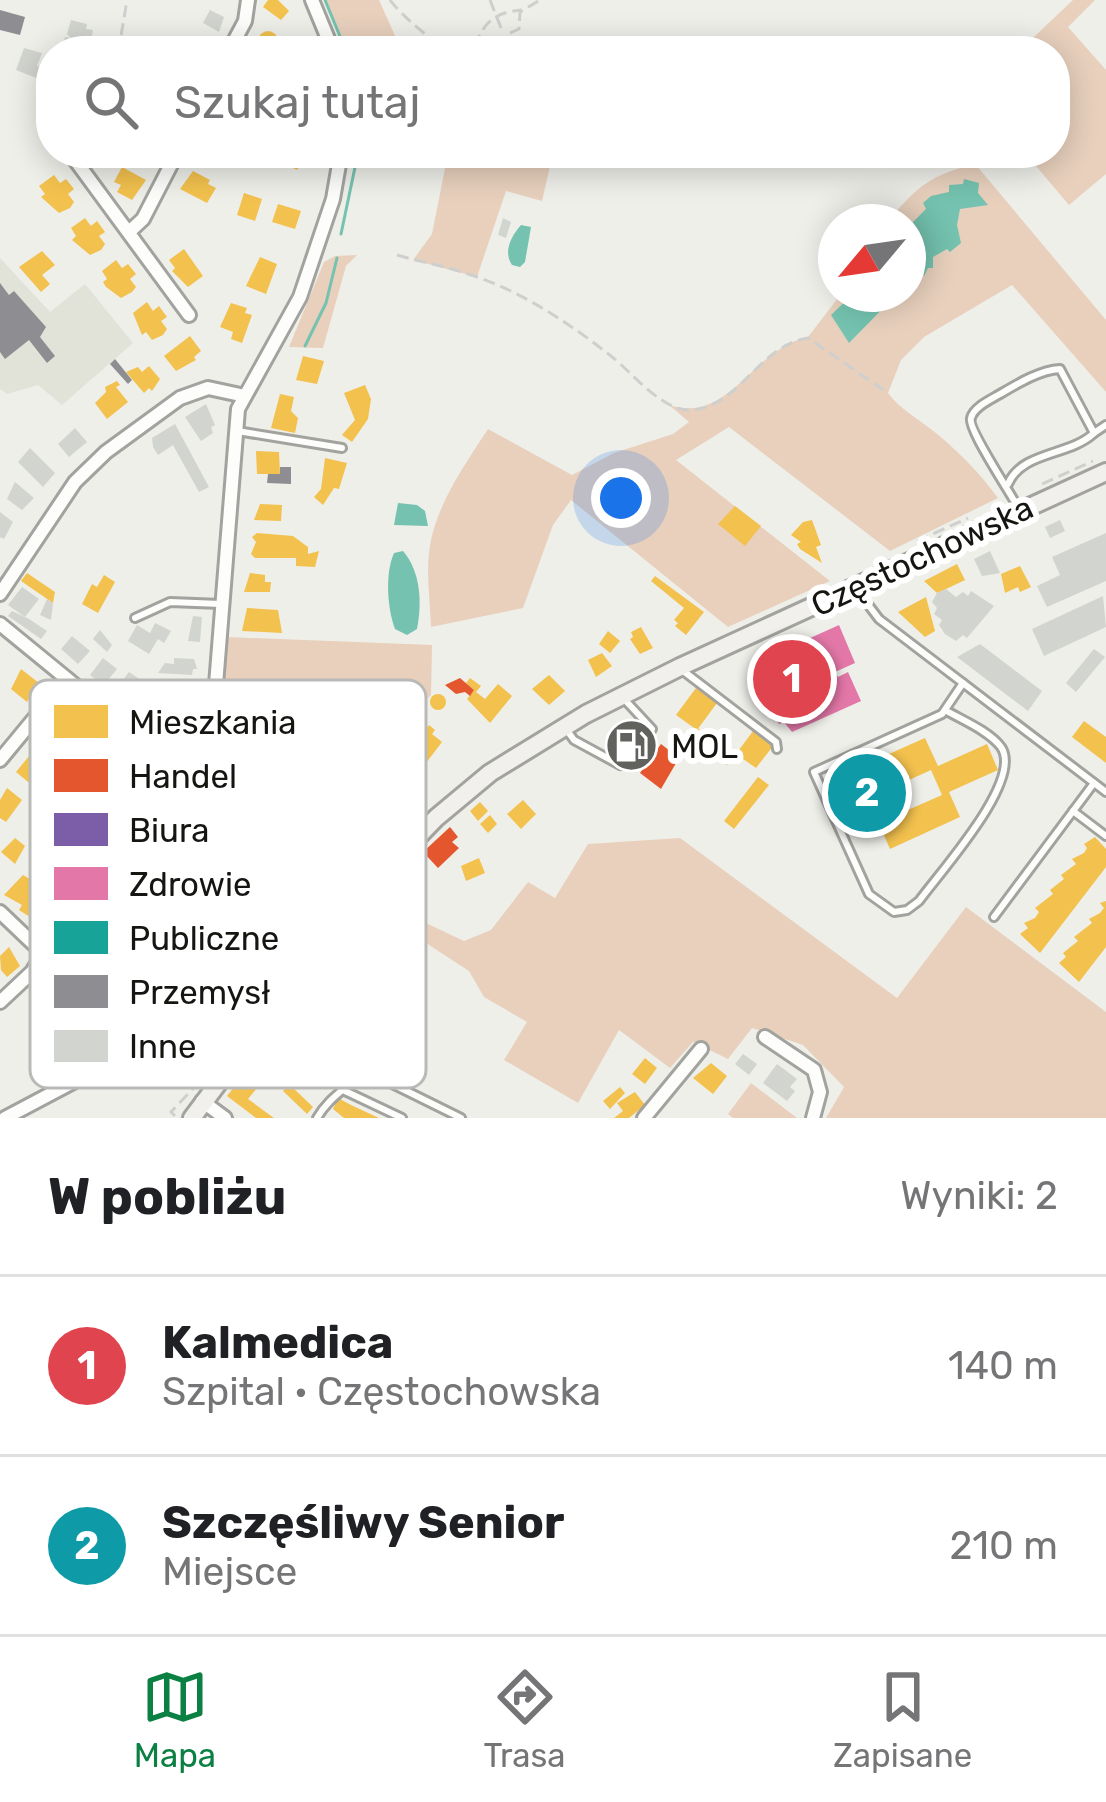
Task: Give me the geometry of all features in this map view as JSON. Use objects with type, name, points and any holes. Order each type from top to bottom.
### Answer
[{"type":"main road","name":"Częstochowska","points":[[426,831],[457,799],[505,762],[622,695],[1106,472]]},
{"type":"main road","name":"Częstochowska","points":[[192,1118],[212,1088]]},
{"type":"main road","name":"Częstochowska","points":[[173,1116],[202,1101]]},
{"type":"street","points":[[238,36],[248,0]]},
{"type":"street","points":[[312,0],[327,36]]},
{"type":"street","points":[[81,168],[189,315]]},
{"type":"street","points":[[129,232],[143,219],[169,168]]},
{"type":"street","points":[[216,680],[234,431],[245,396],[300,297],[333,200],[338,168]]},
{"type":"street","points":[[0,594],[75,482],[106,452],[180,398],[208,388],[245,396]]},
{"type":"street","points":[[0,623],[67,679]]},
{"type":"street","points":[[0,760],[30,724]]},
{"type":"street","points":[[0,912],[30,940]]},
{"type":"street","points":[[0,1002],[30,973]]},
{"type":"street","points":[[765,1037],[814,1070],[820,1092],[813,1118]]},
{"type":"street","points":[[644,1118],[700,1049]]},
{"type":"street","points":[[5,1118],[59,1088]]},
{"type":"street","points":[[202,1101],[225,1118]]},
{"type":"lane","points":[[1020,511],[971,430],[970,419],[982,405],[1010,388],[1060,369],[1094,433]]},
{"type":"lane","points":[[1007,486],[1022,466],[1081,444],[1106,425]]},
{"type":"lane","points":[[234,431],[342,448]]},
{"type":"lane","points":[[855,587],[879,619],[1106,792]]},
{"type":"lane","points":[[135,618],[170,602],[221,604]]},
{"type":"lane","points":[[680,667],[776,742],[777,749]]},
{"type":"lane","points":[[946,710],[995,741],[1003,750],[1007,770],[997,795],[919,901],[908,910],[894,912],[869,894],[814,772],[946,710],[963,683]]},
{"type":"lane","points":[[564,726],[574,740],[620,765],[652,729],[630,710],[622,695]]},
{"type":"lane","points":[[994,917],[1094,783]]},
{"type":"lane","points":[[1073,811],[1106,836]]},
{"type":"lane","points":[[400,1088],[461,1118]]},
{"type":"lane","points":[[317,1118],[332,1096],[345,1090],[402,1118]]},
{"type":"path","points":[[121,36],[127,0]]},
{"type":"path","points":[[390,0],[432,36]]},
{"type":"path","points":[[490,0],[501,28]]},
{"type":"path","points":[[479,36],[496,16],[540,0]]},
{"type":"path","points":[[510,33],[519,29],[521,10]]},
{"type":"path","points":[[397,255],[470,274],[516,293],[609,354],[669,405],[684,410],[715,402],[785,342],[808,338],[888,392]]},
{"type":"path","points":[[173,1116],[196,1088]]},
{"type":"shaded area","points":[[325,0],[379,0],[395,36],[340,36]]},
{"type":"shaded area","points":[[1073,0],[1095,0],[1068,27],[1106,70],[1106,174],[1069,205],[1038,168],[1070,168],[1070,36],[1035,36]]},
{"type":"shaded area","points":[[445,168],[550,168],[542,201],[506,191],[477,277],[413,260],[432,234]]},
{"type":"shaded area","points":[[979,168],[1106,320],[1106,392],[1012,285],[924,337],[901,360],[888,393],[958,453],[998,498],[890,551],[729,427],[676,460],[830,581],[728,627],[571,500],[553,525],[523,608],[431,627],[428,561],[435,525],[488,429],[572,475],[614,453],[673,434],[689,422],[669,405],[690,408],[725,395],[788,344],[808,337],[827,312],[926,312],[926,204],[904,204],[948,172]]},
{"type":"shaded area","points":[[964,179],[979,183],[978,193],[988,205],[960,209],[961,243],[933,257],[933,268],[926,272],[923,203],[949,192],[949,185],[963,184]]},
{"type":"shaded area","points":[[521,225],[531,227],[520,267],[512,265],[508,250]]},
{"type":"shaded area","points":[[357,255],[346,266],[323,348],[289,347],[324,262]]},
{"type":"shaded area","points":[[0,258],[50,312],[85,284],[133,343],[62,405],[38,385],[7,394],[0,389]]},
{"type":"shaded area","points":[[834,312],[879,312],[849,343],[831,315]]},
{"type":"shaded area","points":[[398,503],[425,511],[428,526],[394,525]]},
{"type":"shaded area","points":[[403,551],[417,578],[420,598],[417,629],[407,635],[395,629],[388,591],[394,553]]},
{"type":"shaded area","points":[[227,637],[432,645],[431,695],[426,700],[426,680],[225,680]]},
{"type":"shaded area","points":[[680,838],[897,998],[966,907],[1106,1012],[1106,1118],[826,1118],[844,1087],[803,1045],[752,1028],[728,1059],[693,1042],[670,1068],[619,1030],[578,1103],[504,1060],[527,1022],[484,997],[469,971],[426,943],[426,923],[464,941],[491,930],[528,882],[555,898],[588,844]]},
{"type":"shaded area","points":[[751,1083],[797,1118],[733,1118],[728,1114]]},
{"type":"building: Mieszkania","points":[[268,0],[278,0],[289,11],[281,20],[263,7]]},
{"type":"building: Mieszkania","points":[[121,168],[146,180],[132,200],[117,192],[121,185],[114,182]]},
{"type":"building: Mieszkania","points":[[193,171],[216,188],[207,203],[180,189]]},
{"type":"building: Mieszkania","points":[[54,175],[60,183],[66,179],[74,189],[68,194],[74,202],[59,213],[41,197],[45,194],[39,186]]},
{"type":"building: Mieszkania","points":[[244,193],[262,199],[255,221],[237,215]]},
{"type":"building: Mieszkania","points":[[278,204],[301,211],[295,229],[272,222]]},
{"type":"building: Mieszkania","points":[[85,218],[91,226],[97,221],[105,232],[99,236],[105,244],[90,255],[72,240],[76,236],[71,228]]},
{"type":"building: Mieszkania","points":[[184,249],[203,276],[188,287],[172,271],[175,268],[169,260]]},
{"type":"building: Mieszkania","points":[[42,251],[55,265],[42,275],[50,284],[41,292],[19,267]]},
{"type":"building: Mieszkania","points":[[260,257],[277,264],[266,294],[246,286]]},
{"type":"building: Mieszkania","points":[[116,260],[122,268],[128,264],[136,274],[130,279],[136,287],[121,298],[103,282],[107,279],[102,271]]},
{"type":"building: Mieszkania","points":[[147,302],[153,311],[159,306],[167,317],[161,321],[167,329],[152,340],[146,332],[142,335],[133,313]]},
{"type":"building: Mieszkania","points":[[231,303],[252,315],[242,343],[231,339],[233,332],[220,327]]},
{"type":"building: Mieszkania","points":[[190,336],[201,351],[196,360],[176,371],[164,356]]},
{"type":"building: Mieszkania","points":[[303,356],[324,361],[317,384],[296,380]]},
{"type":"building: Mieszkania","points":[[149,366],[160,379],[152,391],[149,388],[144,393],[126,372],[138,367],[142,372]]},
{"type":"building: Mieszkania","points":[[117,381],[120,385],[116,387],[128,402],[107,419],[95,403],[105,387]]},
{"type":"building: Mieszkania","points":[[365,385],[371,399],[368,419],[352,442],[342,435],[355,420],[344,393]]},
{"type":"building: Mieszkania","points":[[280,394],[294,397],[295,433],[271,428]]},
{"type":"building: Mieszkania","points":[[256,451],[279,452],[280,474],[257,474]]},
{"type":"building: Mieszkania","points":[[325,458],[347,463],[339,489],[334,488],[323,505],[314,497],[321,489]]},
{"type":"building: Mieszkania","points":[[260,504],[282,505],[281,521],[254,520]]},
{"type":"building: Mieszkania","points":[[735,506],[761,526],[745,546],[718,524]]},
{"type":"building: Mieszkania","points":[[812,520],[822,563],[800,549],[797,544],[801,542],[791,535],[803,522]]},
{"type":"building: Mieszkania","points":[[257,533],[293,536],[308,547],[308,554],[319,551],[315,567],[296,566],[296,558],[255,558],[252,537]]},
{"type":"building: Mieszkania","points":[[957,564],[965,580],[937,593],[924,581]]},
{"type":"building: Mieszkania","points":[[1020,566],[1031,587],[1005,593],[1001,574]]},
{"type":"building: Mieszkania","points":[[27,573],[55,592],[53,603],[21,581]]},
{"type":"building: Mieszkania","points":[[250,573],[265,575],[265,582],[271,582],[270,592],[244,592]]},
{"type":"building: Mieszkania","points":[[104,575],[115,582],[98,613],[82,604],[92,584],[97,587]]},
{"type":"building: Mieszkania","points":[[655,576],[704,612],[686,635],[674,620],[684,608],[651,581]]},
{"type":"building: Mieszkania","points":[[926,597],[935,631],[925,637],[898,612]]},
{"type":"building: Mieszkania","points":[[247,608],[278,610],[282,633],[242,631]]},
{"type":"building: Mieszkania","points":[[641,627],[653,648],[640,654],[630,639],[631,632]]},
{"type":"building: Mieszkania","points":[[608,631],[620,641],[610,653],[599,644]]},
{"type":"building: Mieszkania","points":[[602,653],[612,666],[596,677],[588,660]]},
{"type":"building: Mieszkania","points":[[21,669],[35,680],[30,680],[27,702],[11,689]]},
{"type":"building: Mieszkania","points":[[549,675],[565,691],[549,705],[532,689]]},
{"type":"building: Mieszkania","points":[[470,678],[481,686],[476,692],[485,699],[498,684],[512,696],[490,723],[467,699],[474,690],[466,683]]},
{"type":"building: Mieszkania","points":[[696,688],[717,703],[697,730],[676,715]]},
{"type":"building: Mieszkania","points":[[438,694],[446,702],[438,710],[430,702]]},
{"type":"building: Mieszkania","points":[[1084,721],[1106,737],[1106,763],[1072,737]]},
{"type":"building: Mieszkania","points":[[429,725],[442,742],[426,763]]},
{"type":"building: Mieszkania","points":[[699,728],[700,734],[732,757],[727,765],[691,739]]},
{"type":"building: Mieszkania","points":[[753,731],[773,746],[756,768],[736,754]]},
{"type":"building: Mieszkania","points":[[925,738],[938,766],[987,744],[998,770],[949,792],[960,817],[890,849],[879,824],[860,832],[848,806],[859,802],[846,773]],"holes":[[[931,770],[942,795],[885,820],[874,796]]]},
{"type":"building: Mieszkania","points":[[30,755],[30,784],[16,772]]},
{"type":"building: Mieszkania","points":[[758,777],[769,785],[734,829],[724,821]]},
{"type":"building: Mieszkania","points":[[7,788],[22,800],[6,822],[0,818],[0,800]]},
{"type":"building: Mieszkania","points":[[523,800],[536,814],[521,829],[507,814]]},
{"type":"building: Mieszkania","points":[[480,802],[488,811],[478,821],[470,811]]},
{"type":"building: Mieszkania","points":[[490,815],[497,824],[488,833],[480,824]]},
{"type":"building: Mieszkania","points":[[1095,837],[1106,849],[1106,867],[1040,953],[1020,934],[1028,928],[1024,923],[1035,918],[1039,912],[1035,908],[1053,894],[1050,890],[1064,879],[1061,875],[1076,864],[1072,859],[1084,853],[1084,844]]},
{"type":"building: Mieszkania","points":[[15,838],[25,846],[15,864],[1,852]]},
{"type":"building: Mieszkania","points":[[479,858],[485,873],[466,881],[461,866]]},
{"type":"building: Mieszkania","points":[[23,875],[30,879],[30,917],[19,910],[22,905],[4,895]]},
{"type":"building: Mieszkania","points":[[1106,901],[1106,947],[1079,982],[1059,963],[1078,941],[1074,937],[1092,923],[1089,919],[1100,913],[1104,908],[1100,903]]},
{"type":"building: Mieszkania","points":[[9,947],[20,966],[7,977],[0,956]]},
{"type":"building: Mieszkania","points":[[645,1058],[657,1068],[645,1084],[632,1074]]},
{"type":"building: Mieszkania","points":[[711,1063],[727,1076],[713,1094],[693,1078]]},
{"type":"building: Mieszkania","points":[[620,1087],[625,1093],[610,1109],[603,1101]]},
{"type":"building: Mieszkania","points":[[233,1088],[257,1088],[248,1099],[274,1118],[256,1118],[227,1096]]},
{"type":"building: Mieszkania","points":[[293,1088],[313,1107],[307,1114],[283,1091]]},
{"type":"building: Mieszkania","points":[[635,1092],[645,1105],[629,1118],[614,1118],[623,1111],[617,1103]]},
{"type":"building: Mieszkania","points":[[338,1098],[379,1118],[344,1118],[333,1109]]},
{"type":"building: Handel","points":[[460,678],[474,690],[470,696],[456,694],[445,685]]},
{"type":"building: Handel","points":[[661,744],[679,758],[661,789],[640,773]]},
{"type":"building: Handel","points":[[450,827],[458,837],[452,842],[459,848],[438,868],[426,849]]},
{"type":"building: Zdrowie","points":[[839,625],[855,663],[835,672],[838,677],[848,672],[861,701],[792,732],[784,722],[779,724],[773,712],[782,708],[779,703],[826,682],[824,677],[763,704],[759,694],[769,689],[757,662]]},
{"type":"building: Przemysł","points":[[0,10],[25,17],[20,35],[0,30]]},
{"type":"building: Przemysł","points":[[0,283],[9,295],[14,291],[46,327],[40,337],[55,356],[47,363],[29,340],[5,359],[0,352]]},
{"type":"building: Przemysł","points":[[115,359],[132,380],[128,384],[110,364]]},
{"type":"building: Przemysł","points":[[280,467],[291,467],[291,484],[267,483],[268,474],[280,474]]},
{"type":"building: Inne","points":[[210,10],[224,17],[219,32],[203,23]]},
{"type":"building: Inne","points":[[71,20],[93,30],[92,36],[67,34]]},
{"type":"building: Inne","points":[[24,48],[36,51],[36,78],[16,70]]},
{"type":"building: Inne","points":[[503,218],[511,222],[506,238],[498,235]]},
{"type":"building: Inne","points":[[206,404],[215,425],[213,433],[201,441],[185,417]]},
{"type":"building: Inne","points":[[175,424],[209,487],[199,492],[173,445],[158,455],[153,447],[152,438]]},
{"type":"building: Inne","points":[[75,428],[87,442],[69,457],[58,444]]},
{"type":"building: Inne","points":[[30,448],[55,473],[43,487],[18,462]]},
{"type":"building: Inne","points":[[15,482],[34,498],[22,510],[7,499]]},
{"type":"building: Inne","points":[[0,512],[13,522],[4,539],[0,537]]},
{"type":"building: Inne","points":[[1060,520],[1065,531],[1050,538],[1045,527]]},
{"type":"building: Inne","points":[[1106,533],[1106,581],[1047,607],[1037,586],[1060,575],[1052,557]]},
{"type":"building: Inne","points":[[990,551],[1000,573],[982,576],[974,559]]},
{"type":"building: Inne","points":[[22,587],[39,599],[25,617],[8,605]]},
{"type":"building: Inne","points":[[946,589],[956,597],[971,591],[994,606],[967,638],[963,635],[956,641],[945,634],[939,625],[942,620],[934,614],[937,608],[932,602]]},
{"type":"building: Inne","points":[[1103,596],[1106,627],[1044,656],[1032,629]]},
{"type":"building: Inne","points":[[47,599],[53,603],[51,620],[40,615]]},
{"type":"building: Inne","points":[[12,611],[47,631],[41,639],[8,616]]},
{"type":"building: Inne","points":[[193,616],[202,617],[200,642],[188,641]]},
{"type":"building: Inne","points":[[155,623],[171,631],[164,643],[158,639],[149,654],[128,641],[137,625],[150,633]]},
{"type":"building: Inne","points":[[100,630],[112,645],[107,652],[93,639]]},
{"type":"building: Inne","points":[[72,636],[90,651],[78,664],[61,649]]},
{"type":"building: Inne","points":[[980,644],[1042,691],[1028,711],[957,657]]},
{"type":"building: Inne","points":[[1094,649],[1105,657],[1076,692],[1066,683]]},
{"type":"building: Inne","points":[[103,658],[117,669],[108,680],[90,675]]},
{"type":"building: Inne","points":[[174,658],[194,659],[197,669],[192,675],[158,673],[165,663],[174,664]]},
{"type":"building: Inne","points":[[743,1054],[757,1064],[749,1075],[735,1064]]},
{"type":"building: Inne","points":[[777,1064],[797,1079],[787,1101],[763,1083]]},
{"type":"waterway","points":[[325,0],[340,36]]},
{"type":"waterway","points":[[341,234],[355,168]]},
{"type":"waterway","points":[[305,346],[326,303],[337,258]]},
{"type":"place","name":"Kalmedica","points":[[792,679]]},
{"type":"place","name":"MOL","points":[[632,746]]},
{"type":"place","name":"Szczęśliwy Senior","points":[[867,793]]}]
